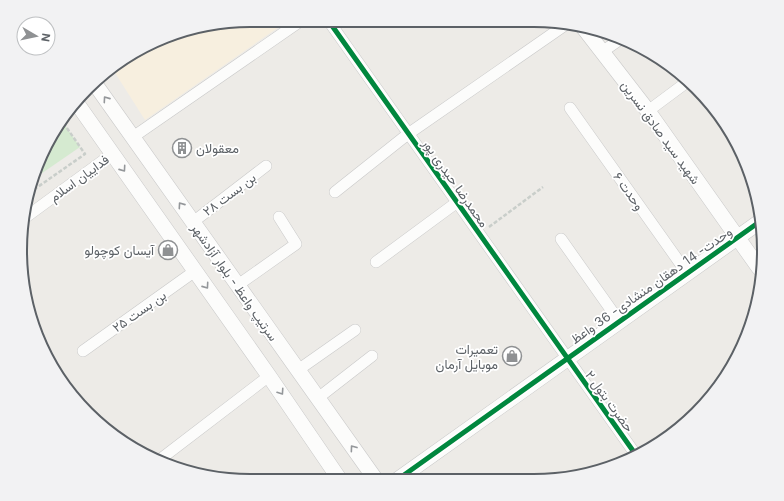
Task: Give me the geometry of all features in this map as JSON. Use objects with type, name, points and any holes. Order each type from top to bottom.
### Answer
[{"type":"main road","name":"شهید سید صادق نسرین","points":[[589,35],[648,111],[737,237],[757,262]]},
{"type":"main road","name":"سرتیپ واعظ - بلوار آزادشهر","points":[[97,87],[372,474]]},
{"type":"main road","name":"سرتیپ واعظ - بلوار آزادشهر","points":[[79,107],[269,376],[336,474]]},
{"type":"main road","name":"وحدت- 14 دهقان منشادی- 36 واعظ","points":[[405,474],[755,224]]},
{"type":"street","points":[[133,137],[292,27]]},
{"type":"street","name":"محمدرضا حیدری پور","points":[[333,27],[566,359]]},
{"type":"street","points":[[335,192],[408,134],[560,29]]},
{"type":"street","points":[[602,52],[615,43]]},
{"type":"street","points":[[648,111],[684,84]]},
{"type":"street","name":"وحدت ۶","points":[[570,108],[687,273]]},
{"type":"street","name":"فداییان اسلام","points":[[30,214],[112,154]]},
{"type":"street","name":"بن بست ۲۸","points":[[193,222],[266,166]]},
{"type":"street","points":[[376,262],[456,203]]},
{"type":"street","points":[[238,285],[296,244],[279,217]]},
{"type":"street","points":[[561,238],[619,321]]},
{"type":"street","name":"بن بست ۲۵","points":[[83,351],[195,272]]},
{"type":"street","points":[[298,370],[355,330]]},
{"type":"street","points":[[318,398],[372,356]]},
{"type":"street","name":"حضرت بتول ۲","points":[[566,359],[632,451]]},
{"type":"street","points":[[164,456],[269,376]]},
{"type":"path","points":[[36,189],[85,154],[65,126]]},
{"type":"path","points":[[479,235],[543,187]]},
{"type":"shaded area","points":[[236,27],[279,27],[145,120],[115,72],[139,57],[165,44],[207,31]]},
{"type":"green space","points":[[65,126],[80,147],[41,174],[50,152]]},
{"type":"cycle path","points":[[333,27],[633,451]]},
{"type":"cycle path","points":[[405,474],[755,225]]},
{"type":"place","name":"معقولان","points":[[182,148]]},
{"type":"place","name":"آیسان کوچولو","points":[[168,250]]},
{"type":"place","name":"تعمیرات موبایل آرمان","points":[[512,356]]}]
